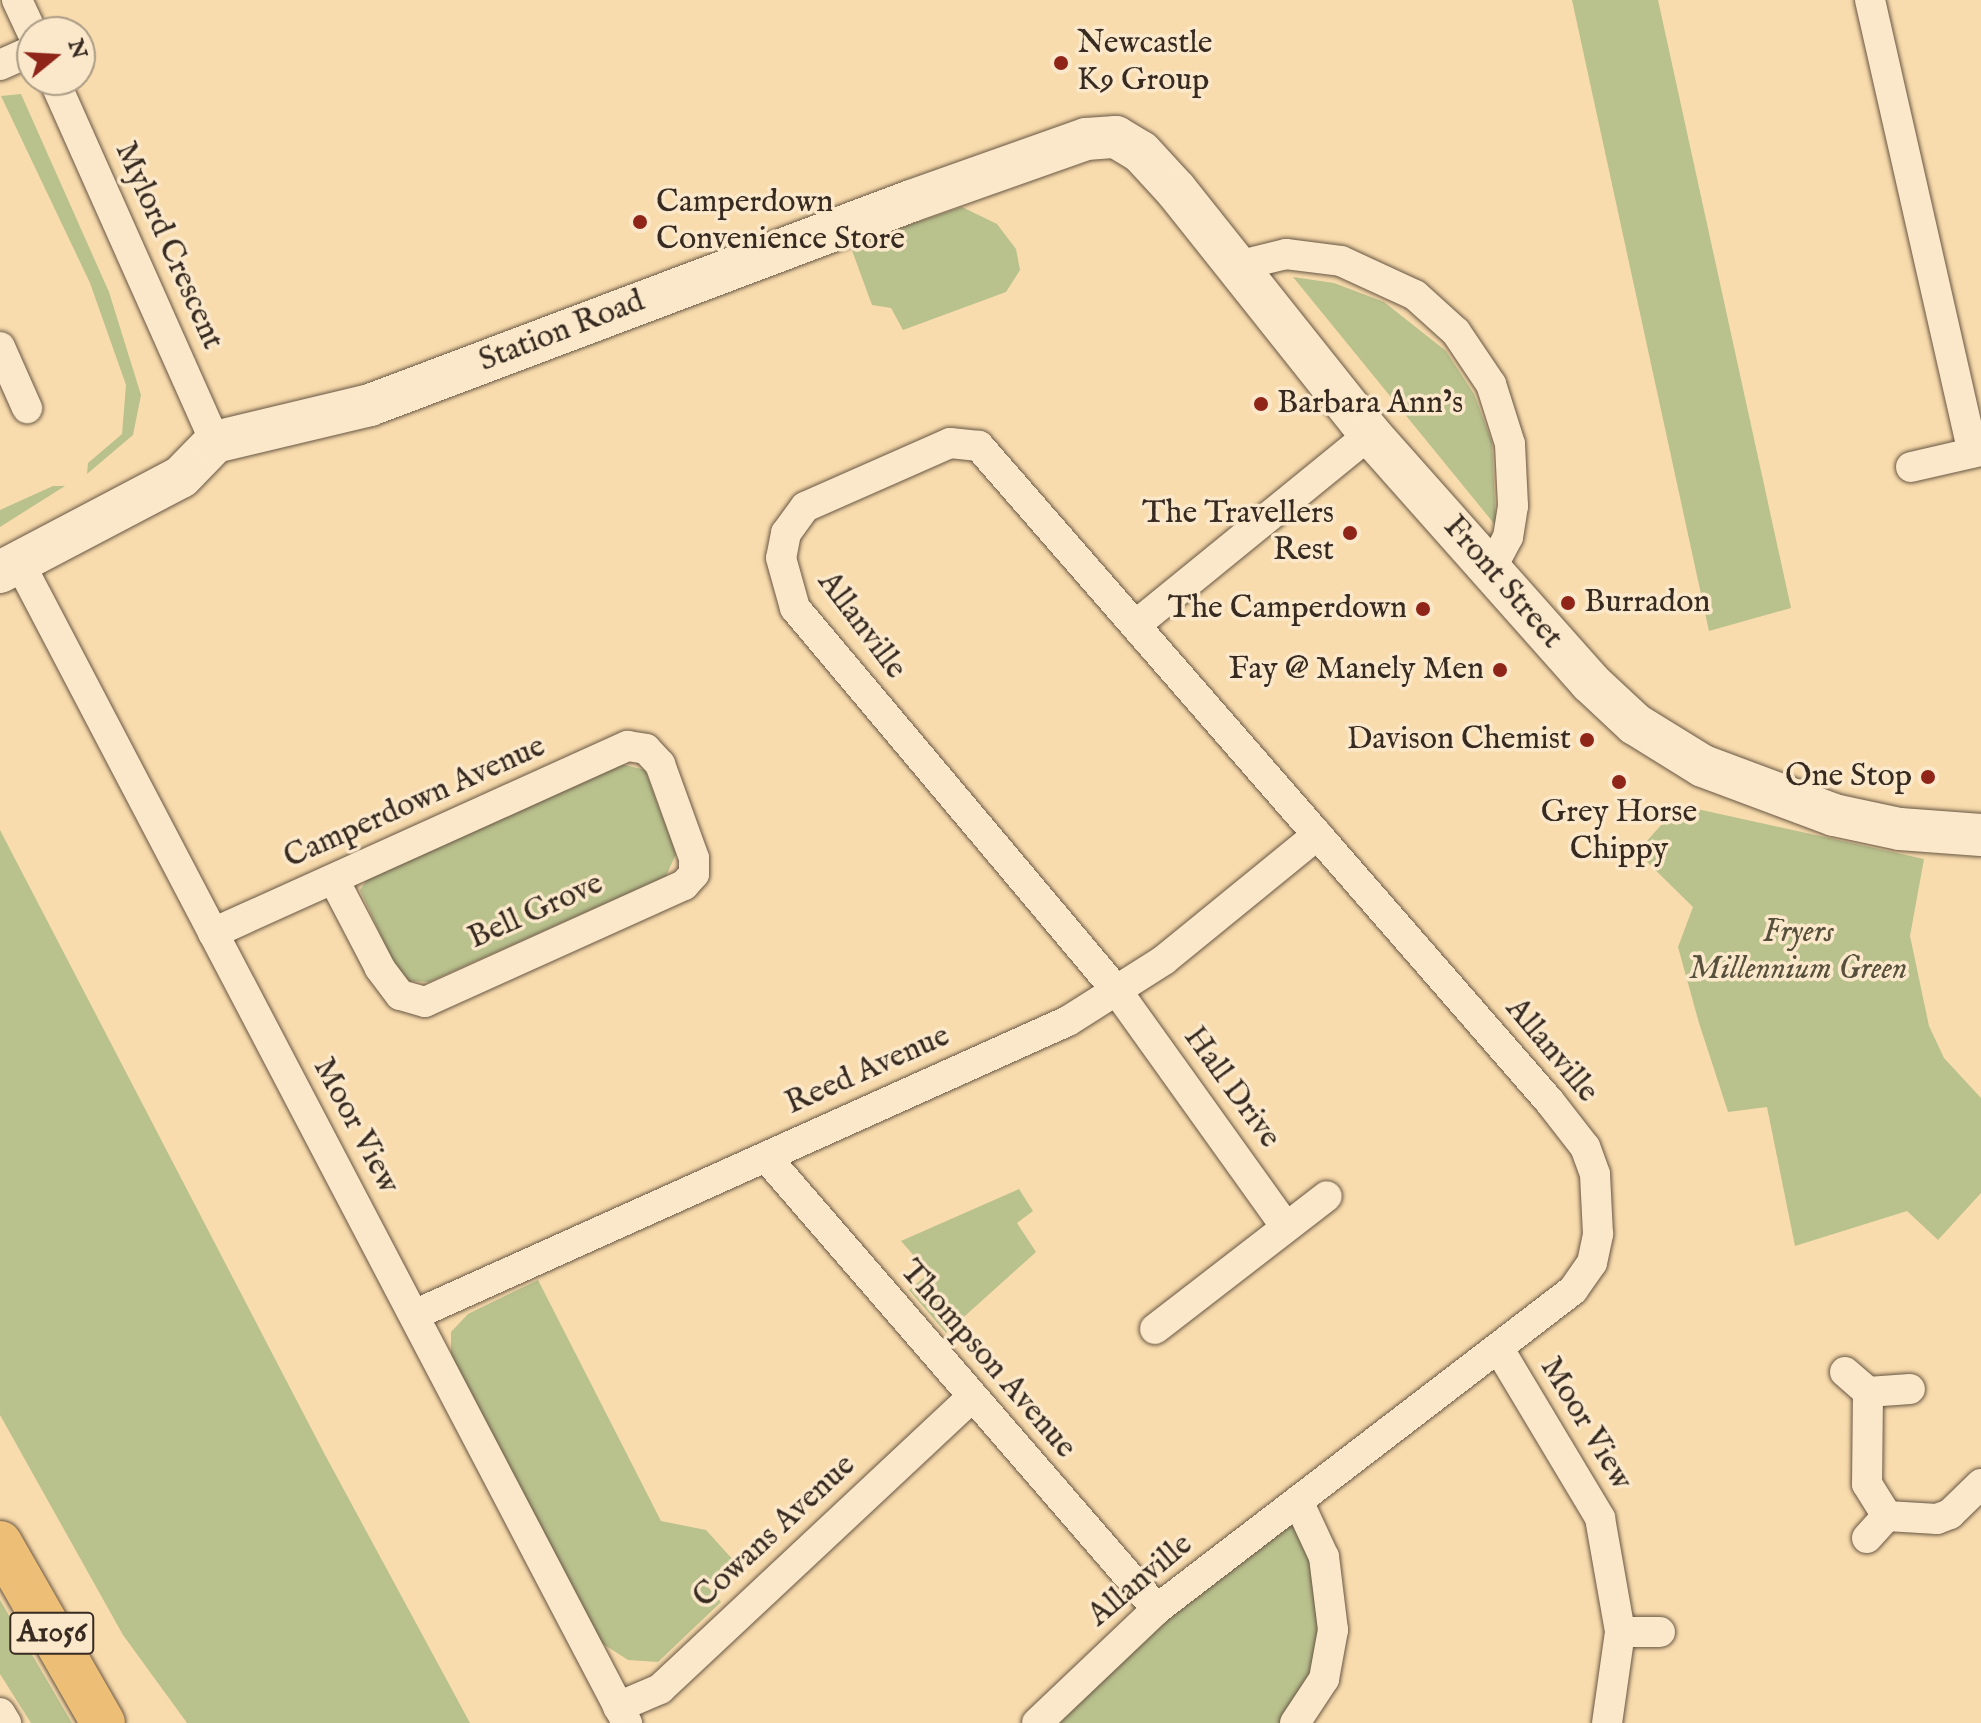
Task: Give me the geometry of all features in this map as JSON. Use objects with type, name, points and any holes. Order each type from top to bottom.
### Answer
[{"type":"main road","name":"Station Road","points":[[215,442],[370,405],[1086,139],[1116,137],[1141,152]]},
{"type":"main road","name":"Front Street","points":[[1141,152],[1237,266],[1370,434],[1590,682],[1635,724],[1680,755],[1762,792],[1834,815],[1900,829],[1981,835]]},
{"type":"main road","points":[[10,567],[181,477],[215,442]]},
{"type":"main road","name":"A1056","points":[[0,1543],[103,1723]]},
{"type":"street","points":[[1870,0],[1977,452],[1911,467]]},
{"type":"street","name":"Mylord Crescent","points":[[61,96],[215,442]]},
{"type":"street","points":[[1237,266],[1286,254],[1341,261],[1415,295],[1456,332],[1491,384],[1510,444],[1513,506],[1508,537],[1491,569]]},
{"type":"street","points":[[1,353],[27,408]]},
{"type":"street","points":[[1137,624],[1370,434]]},
{"type":"street","name":"Allanville","points":[[1037,1723],[1157,1609],[1573,1290],[1592,1263],[1600,1199],[1585,1147],[1550,1102],[990,455],[967,441],[950,443],[805,507],[783,541],[783,576],[795,608],[1117,991]]},
{"type":"street","name":"Moor View","points":[[10,567],[213,933],[622,1715]]},
{"type":"street","name":"Camperdown Avenue","points":[[213,933],[628,746],[646,749]]},
{"type":"street","name":"Bell Grove","points":[[334,880],[380,968],[400,995],[425,1002],[684,885],[694,874],[694,858],[660,764],[646,749]]},
{"type":"street","name":"Reed Avenue","points":[[414,1315],[1068,1021],[1164,960],[1317,835]]},
{"type":"street","name":"Hall Drive","points":[[1117,991],[1286,1227]]},
{"type":"street","name":"Thompson Avenue","points":[[766,1157],[1157,1609]]},
{"type":"street","points":[[1155,1329],[1327,1196]]},
{"type":"street","name":"Moor View","points":[[1499,1349],[1600,1518],[1620,1632],[1607,1723]]},
{"type":"street","points":[[1845,1372],[1868,1392],[1910,1389]]},
{"type":"street","points":[[1868,1392],[1867,1484],[1877,1527],[1937,1519],[1950,1514],[1981,1484]]},
{"type":"street","name":"Cowans Avenue","points":[[622,1715],[660,1689],[972,1397]]},
{"type":"street","points":[[1295,1723],[1324,1679],[1333,1630],[1324,1557],[1298,1501]]},
{"type":"street","points":[[1620,1632],[1660,1632]]},
{"type":"street","points":[[0,1713],[6,1723]]},
{"type":"green space","points":[[1572,0],[1658,0],[1791,608],[1709,631]]},
{"type":"green space","points":[[1,96],[22,96],[109,292],[141,395],[133,435],[87,474],[88,463],[122,434],[126,385],[90,283]]},
{"type":"green space","points":[[962,207],[997,224],[1016,249],[1020,270],[1006,292],[903,330],[891,308],[872,305],[850,245]]},
{"type":"green space","points":[[1293,277],[1334,283],[1384,302],[1446,351],[1474,394],[1492,442],[1496,526]]},
{"type":"green space","points":[[53,486],[65,486],[0,527],[0,510]]},
{"type":"green space","points":[[621,764],[645,770],[676,854],[666,876],[429,982],[409,981],[396,968],[360,890],[371,873]]},
{"type":"green space","name":"Fryers Millennium Green","points":[[1679,805],[1924,859],[1910,936],[1929,1026],[1944,1058],[1981,1098],[1981,1193],[1938,1240],[1907,1211],[1795,1246],[1767,1107],[1728,1112],[1699,1023],[1678,947],[1693,907],[1637,852]]},
{"type":"green space","points":[[0,830],[324,1453],[470,1723],[187,1723],[123,1635],[0,1415]]},
{"type":"green space","points":[[1019,1189],[1033,1211],[1017,1223],[1036,1252],[946,1333],[909,1290],[929,1273],[901,1241]]},
{"type":"green space","points":[[538,1280],[661,1521],[706,1530],[734,1561],[707,1586],[721,1602],[658,1662],[628,1660],[597,1640],[451,1355],[451,1332],[468,1314]]},
{"type":"green space","points":[[1292,1523],[1313,1563],[1320,1632],[1314,1675],[1280,1723],[1060,1723],[1169,1616]]},
{"type":"green space","points":[[0,1600],[72,1723],[31,1723],[0,1674]]},
{"type":"place","name":"Newcastle K9 Group","points":[[1061,63]]},
{"type":"place","name":"Camperdown Convenience Store","points":[[640,222]]},
{"type":"place","name":"Barbara Ann’s","points":[[1261,404]]},
{"type":"place","name":"The Travellers Rest","points":[[1350,533]]},
{"type":"place","name":"Burradon","points":[[1568,603]]},
{"type":"place","name":"The Camperdown","points":[[1423,609]]},
{"type":"place","name":"Fay @ Manely Men","points":[[1500,670]]},
{"type":"place","name":"Davison Chemist","points":[[1587,740]]},
{"type":"place","name":"One Stop","points":[[1928,777]]},
{"type":"place","name":"Grey Horse Chippy","points":[[1619,782]]}]
